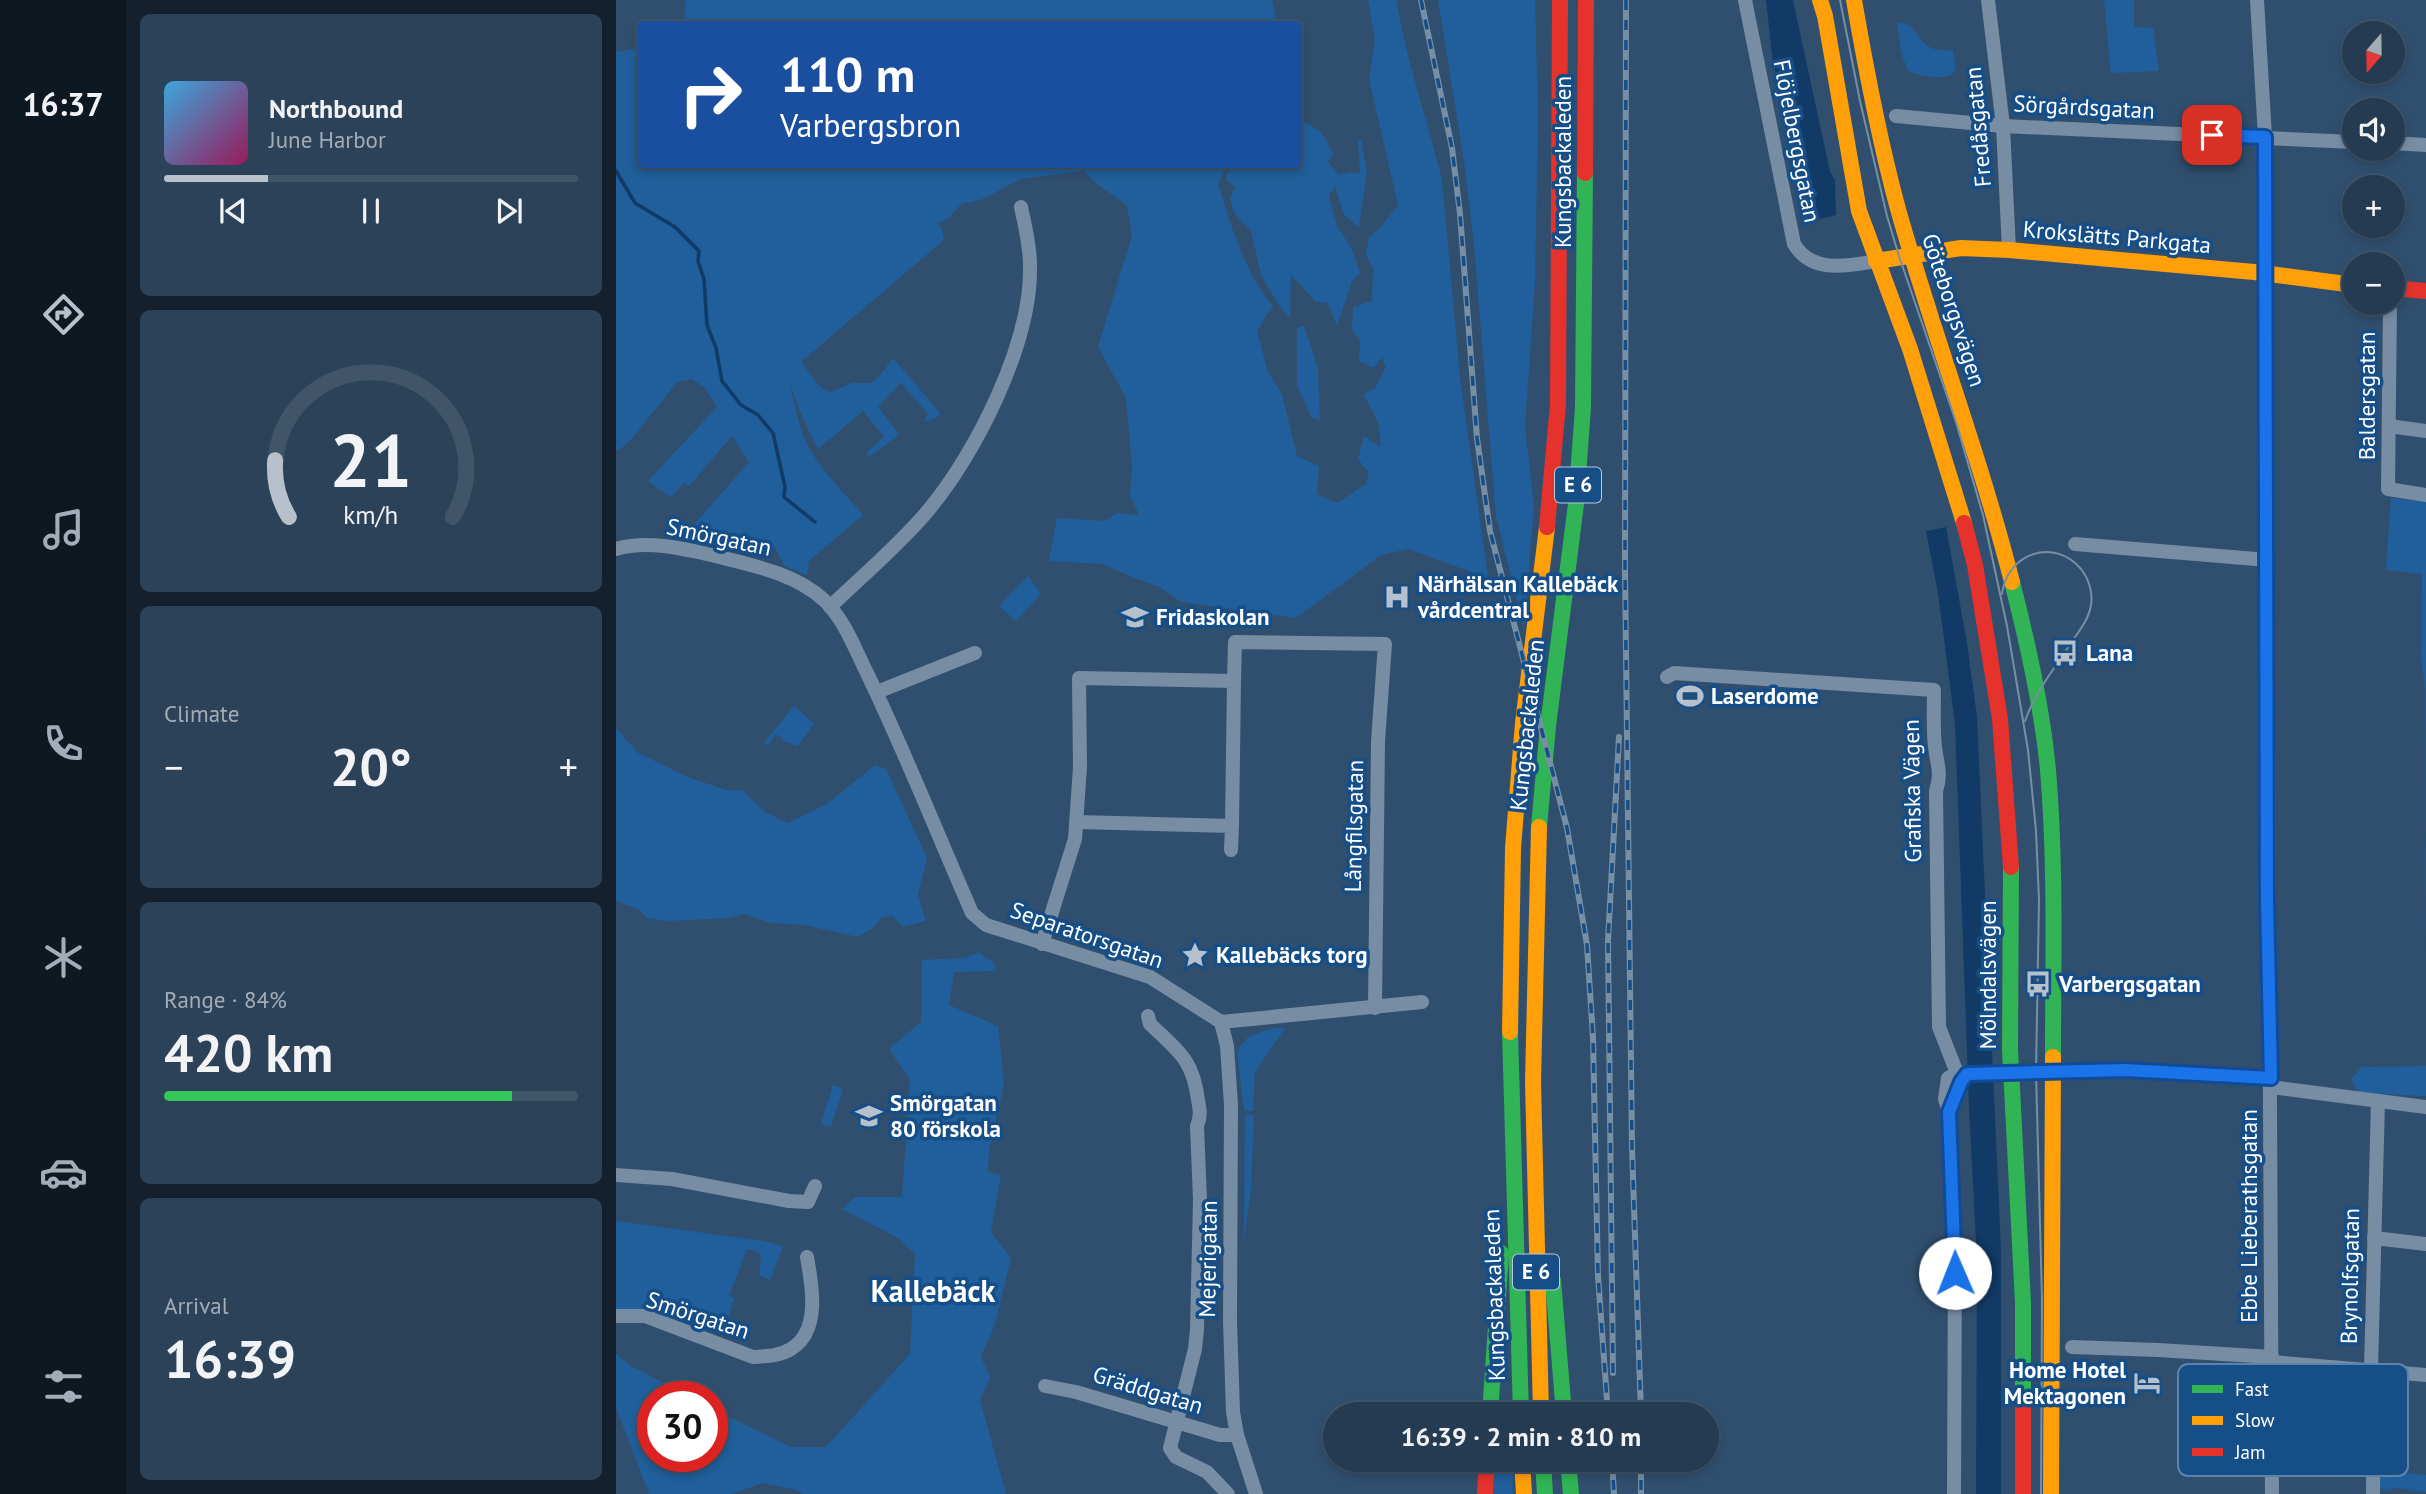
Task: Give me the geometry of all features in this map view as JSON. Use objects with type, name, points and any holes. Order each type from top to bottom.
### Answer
[{"type":"main road","name":"Kungsbackaleden","points":[[1521,1402],[1512,1150],[1511,914],[1517,787],[1551,497],[1558,404],[1560,0]]},
{"type":"main road","name":"Kungsbackaleden","points":[[1541,1402],[1533,1010],[1537,849],[1548,726],[1576,503],[1583,407],[1586,0]]},
{"type":"main road","points":[[1820,0],[1858,211],[1876,261]]},
{"type":"main road","name":"Göteborgsvägen","points":[[1854,0],[1875,119],[1925,302],[1971,435],[2024,630],[2037,694],[2050,822],[2053,1072]]},
{"type":"main road","name":"Krokslätts Parkgata","points":[[1876,261],[1961,247],[2266,274],[2342,284]]},
{"type":"main road","name":"Mölndalsvägen","points":[[1876,261],[1910,349],[1941,443],[1975,565],[2000,719],[2011,861],[2003,1072],[2024,1303],[2023,1494]]},
{"type":"main road","points":[[2405,289],[2426,291]]},
{"type":"main road","points":[[2051,1494],[2053,1072]]},
{"type":"main road","points":[[1535,1129],[1548,1223],[1563,1402]]},
{"type":"main road","points":[[1491,1402],[1500,1266],[1512,1150]]},
{"type":"main road","points":[[1485,1494],[1486,1472]]},
{"type":"main road","points":[[1523,1472],[1524,1494]]},
{"type":"main road","points":[[1544,1472],[1545,1494]]},
{"type":"main road","points":[[1569,1472],[1571,1494]]},
{"type":"street","name":"Flöjelbergsgatan","points":[[1745,0],[1794,244],[1801,254],[1830,267],[1876,261]]},
{"type":"street","name":"Fredåsgatan","points":[[1988,0],[2003,126],[2009,250]]},
{"type":"street","name":"Ebbe Lieberathsgatan","points":[[2257,0],[2265,137],[2267,901],[2272,1364]]},
{"type":"street","name":"Sörgårdsgatan","points":[[1896,116],[2003,126],[2342,141]]},
{"type":"street","points":[[2405,144],[2426,145]]},
{"type":"street","points":[[830,607],[925,513],[960,466],[990,412],[1012,357],[1026,306],[1030,267],[1029,243],[1021,206]]},
{"type":"street","name":"Baldersgatan","points":[[2390,315],[2388,489],[2426,495]]},
{"type":"street","points":[[2389,426],[2426,431]]},
{"type":"street","points":[[2075,544],[2268,560]]},
{"type":"street","name":"Smörgatan","points":[[616,549],[653,545],[704,554],[759,567],[796,582],[823,599],[830,607],[877,692]]},
{"type":"street","name":"Långfilsgatan","points":[[1234,681],[1235,642],[1385,644],[1378,741],[1375,1008]]},
{"type":"street","points":[[877,692],[975,653]]},
{"type":"street","name":"Grafiska Vägen","points":[[1667,677],[1674,673],[1934,690],[1935,750],[1939,760],[1939,782],[1936,791],[1939,1027],[1962,1074]]},
{"type":"street","points":[[1042,944],[1063,883],[1077,822],[1080,767],[1079,678],[1234,681],[1231,850]]},
{"type":"street","name":"Separatorsgatan","points":[[877,692],[972,912],[986,925],[1150,976],[1221,1022]]},
{"type":"street","points":[[1077,822],[1231,826]]},
{"type":"street","points":[[1221,1022],[1422,1002]]},
{"type":"street","name":"Mejerigatan","points":[[1148,1016],[1150,1024],[1187,1060],[1194,1075],[1200,1118],[1197,1126],[1200,1178],[1197,1329],[1195,1349],[1170,1440],[1171,1452],[1207,1472],[1228,1494]]},
{"type":"street","name":"Mejerigatan","points":[[1221,1022],[1227,1046],[1231,1105],[1230,1369],[1233,1412],[1237,1435],[1256,1494]]},
{"type":"street","points":[[1954,1494],[1955,1249],[1949,1112],[1962,1074],[2125,1070],[2271,1082],[2426,1107]]},
{"type":"street","name":"Brynolfsgatan","points":[[2371,1364],[2378,1101]]},
{"type":"street","points":[[616,1175],[672,1179],[789,1201],[808,1202],[815,1186]]},
{"type":"street","points":[[2374,1238],[2426,1244]]},
{"type":"street","name":"Smörgatan","points":[[616,1316],[645,1316],[753,1357],[772,1356],[792,1349],[804,1335],[810,1321],[813,1290],[807,1257]]},
{"type":"street","points":[[2072,1347],[2169,1350],[2322,1364]]},
{"type":"street","points":[[2408,1372],[2426,1374]]},
{"type":"street","name":"Gräddgatan","points":[[1045,1386],[1076,1392],[1220,1435],[1237,1435]]},
{"type":"street","name":"Ebbe Lieberathsgatan","points":[[2273,1476],[2273,1494]]},
{"type":"street","name":"Brynolfsgatan","points":[[2373,1476],[2373,1494]]},
{"type":"shaded area","points":[[686,0],[1272,0],[1276,21],[684,21]]},
{"type":"shaded area","points":[[1368,0],[1396,0],[1407,52],[1442,179],[1460,378],[1488,578],[1408,549],[1381,555],[1296,618],[1181,602],[1160,587],[1102,564],[1049,561],[1057,518],[1105,521],[1117,513],[1139,515],[1130,495],[1132,467],[1126,398],[1098,347],[1132,236],[1127,205],[1083,171],[1020,179],[983,199],[961,204],[951,216],[938,224],[944,240],[801,362],[821,388],[831,392],[852,383],[870,383],[879,377],[893,358],[941,414],[924,421],[928,414],[901,383],[878,407],[899,435],[869,457],[866,453],[884,437],[863,411],[818,449],[790,384],[801,428],[811,452],[863,515],[809,561],[807,575],[784,566],[775,547],[766,556],[683,537],[749,462],[732,436],[689,486],[684,483],[671,497],[648,481],[717,407],[704,387],[692,379],[677,382],[630,441],[619,450],[616,449],[616,52],[637,48],[637,168],[1226,168],[1218,183],[1228,216],[1246,263],[1273,306],[1257,331],[1268,372],[1282,394],[1297,456],[1319,466],[1317,494],[1337,503],[1366,484],[1369,473],[1358,459],[1364,436],[1380,447],[1381,440],[1374,413],[1363,394],[1375,388],[1386,367],[1382,357],[1374,368],[1359,361],[1360,340],[1352,330],[1353,307],[1372,301],[1373,269],[1366,254],[1369,237],[1381,227],[1398,205],[1369,79],[1375,40]]},
{"type":"shaded area","points":[[1438,0],[1535,0],[1538,116],[1535,282],[1525,427],[1534,506],[1524,628],[1496,516],[1474,244],[1464,161]]},
{"type":"shaded area","points":[[1766,0],[1793,0],[1830,172],[1835,180],[1836,215],[1815,220],[1803,193],[1773,63]]},
{"type":"shaded area","points":[[2104,0],[2134,0],[2134,27],[2153,28],[2159,71],[2111,73]]},
{"type":"shaded area","points":[[1897,22],[1912,28],[1931,48],[1953,50],[1956,68],[1953,73],[1950,76],[1933,77],[1908,71],[1901,52]]},
{"type":"shaded area","points":[[1302,117],[1321,132],[1334,154],[1328,161],[1339,175],[1351,172],[1360,174],[1358,141],[1361,140],[1367,171],[1359,227],[1344,215],[1335,186],[1329,196],[1337,226],[1352,249],[1360,273],[1352,281],[1337,326],[1328,303],[1316,302],[1291,275],[1290,319],[1280,307],[1261,275],[1251,231],[1235,214],[1230,198],[1235,187],[1226,180],[1227,173],[1232,168],[1302,168]]},
{"type":"shaded area","points":[[1304,326],[1318,369],[1320,421],[1311,417],[1297,385],[1297,328]]},
{"type":"shaded area","points":[[2391,498],[2426,502],[2426,947],[2422,574],[2386,570]]},
{"type":"shaded area","points":[[1946,527],[1977,717],[2001,1250],[2001,1494],[1976,1494],[1977,1262],[1955,724],[1938,593],[1926,531]]},
{"type":"shaded area","points":[[1028,576],[1041,594],[1016,621],[999,606]]},
{"type":"shaded area","points":[[794,706],[814,724],[798,746],[783,741],[776,734],[768,746],[764,743]]},
{"type":"shaded area","points":[[616,728],[638,753],[688,777],[726,790],[742,790],[765,812],[788,823],[827,804],[875,765],[886,769],[927,858],[918,895],[926,921],[902,927],[893,916],[882,917],[873,928],[858,937],[804,925],[771,923],[745,914],[730,918],[667,921],[647,918],[638,909],[616,901]]},
{"type":"shaded area","points":[[979,953],[993,962],[996,971],[954,972],[949,1005],[998,1026],[1004,1085],[989,1150],[988,1172],[1001,1175],[991,1231],[1011,1259],[994,1327],[981,1357],[990,1377],[980,1400],[1006,1494],[802,1494],[796,1490],[763,1483],[731,1494],[649,1494],[641,1472],[728,1472],[728,1417],[791,1447],[826,1447],[910,1354],[915,1254],[898,1238],[842,1209],[855,1197],[902,1197],[910,1080],[889,1049],[921,1022],[922,960],[964,958]]},
{"type":"shaded area","points":[[1272,1028],[1285,1028],[1255,1072],[1253,1111],[1244,1111],[1237,1051],[1248,1037]]},
{"type":"shaded area","points":[[2426,1066],[2426,1096],[2358,1093],[2351,1079],[2362,1067]]},
{"type":"shaded area","points":[[833,1085],[843,1089],[831,1127],[821,1124]]},
{"type":"shaded area","points":[[1245,1115],[1254,1115],[1251,1189],[1244,1239]]},
{"type":"shaded area","points":[[616,1221],[764,1241],[783,1246],[770,1280],[759,1275],[761,1255],[747,1249],[729,1296],[734,1298],[729,1316],[706,1330],[651,1311],[616,1311]]},
{"type":"shaded area","points":[[616,1354],[631,1366],[660,1381],[637,1381],[637,1462],[616,1407]]},
{"type":"shaded area","points":[[1495,1472],[1512,1472],[1513,1494],[1493,1494]]},
{"type":"shaded area","points":[[2408,1473],[2426,1475],[2426,1492],[2394,1488],[2387,1491],[2380,1488],[2377,1481],[2384,1476],[2408,1476]]},
{"type":"waterway","points":[[616,171],[635,203],[675,227],[699,251],[707,325],[716,348],[722,381],[741,405],[758,415],[773,433],[785,487],[784,497],[815,522]]},
{"type":"tram line","points":[[1840,0],[1887,216],[1956,422],[1983,515],[2007,626],[2028,750],[2039,900],[2036,1072],[2042,1299],[2041,1494]]},
{"type":"tram line","points":[[2002,594],[2013,568],[2033,554],[2045,552],[2070,559],[2084,573],[2091,591],[2091,605],[2086,620],[2040,690],[2025,721]]},
{"type":"railway","points":[[1421,0],[1452,148],[1460,214],[1477,438],[1490,531],[1567,828],[1587,945],[1593,1038],[1598,1276],[1607,1402]]},
{"type":"railway","points":[[1626,0],[1625,570],[1632,1147],[1641,1402]]},
{"type":"railway","points":[[1613,1373],[1608,941],[1619,737]]},
{"type":"railway","points":[[1613,1472],[1614,1494]]},
{"type":"railway","points":[[1641,1472],[1641,1494]]},
{"type":"traffic: fast","points":[[1539,827],[1548,726],[1576,504],[1583,407],[1585,173]]},
{"type":"traffic: fast","points":[[2012,582],[2034,675],[2048,770],[2053,877],[2053,1057]]},
{"type":"traffic: fast","points":[[2011,867],[2010,1049],[2023,1303],[2023,1404]]},
{"type":"traffic: fast","points":[[1510,1032],[1521,1402]]},
{"type":"traffic: fast","points":[[1491,1402],[1501,1253]]},
{"type":"traffic: fast","points":[[1553,1280],[1563,1402]]},
{"type":"traffic: fast","points":[[1544,1472],[1545,1494]]},
{"type":"traffic: fast","points":[[1569,1472],[1571,1494]]},
{"type":"traffic: slow","points":[[1820,0],[1859,211],[1910,349],[1964,523]]},
{"type":"traffic: slow","points":[[1854,0],[1873,105],[1898,209],[1986,488],[2012,582]]},
{"type":"traffic: slow","points":[[1876,261],[1961,248],[2009,250],[2254,272],[2342,283]]},
{"type":"traffic: slow","points":[[1510,1032],[1513,848],[1523,723],[1547,527]]},
{"type":"traffic: slow","points":[[1539,827],[1533,1082],[1541,1402]]},
{"type":"traffic: slow","points":[[2051,1494],[2053,1057]]},
{"type":"traffic: slow","points":[[1523,1472],[1524,1494]]},
{"type":"traffic: jam","points":[[1547,527],[1558,404],[1560,0]]},
{"type":"traffic: jam","points":[[1585,173],[1586,0]]},
{"type":"traffic: jam","points":[[2405,289],[2426,291]]},
{"type":"traffic: jam","points":[[1964,523],[1975,565],[2000,719],[2011,867]]},
{"type":"traffic: jam","points":[[2023,1404],[2023,1494]]},
{"type":"traffic: jam","points":[[1485,1494],[1486,1472]]},
{"type":"place","name":"Närhälsan Kallebäck vårdcentral","points":[[1397,597]]},
{"type":"place","name":"Fridaskolan","points":[[1135,617]]},
{"type":"place","name":"Lana","points":[[2065,653]]},
{"type":"place","name":"Laserdome","points":[[1690,696]]},
{"type":"place","name":"Kallebäcks torg","points":[[1195,955]]},
{"type":"place","name":"Varbergsgatan","points":[[2038,984]]},
{"type":"place","name":"Smörgatan 80 förskola","points":[[869,1116]]},
{"type":"place","name":"Home Hotel Mektagonen","points":[[2147,1383]]},
{"type":"district","name":"Kallebäck","points":[[933,1292]]},
{"type":"route","points":[[1955,1273],[1949,1112],[1967,1074],[2125,1070],[2271,1078],[2267,901],[2265,137],[2212,135]]}]
